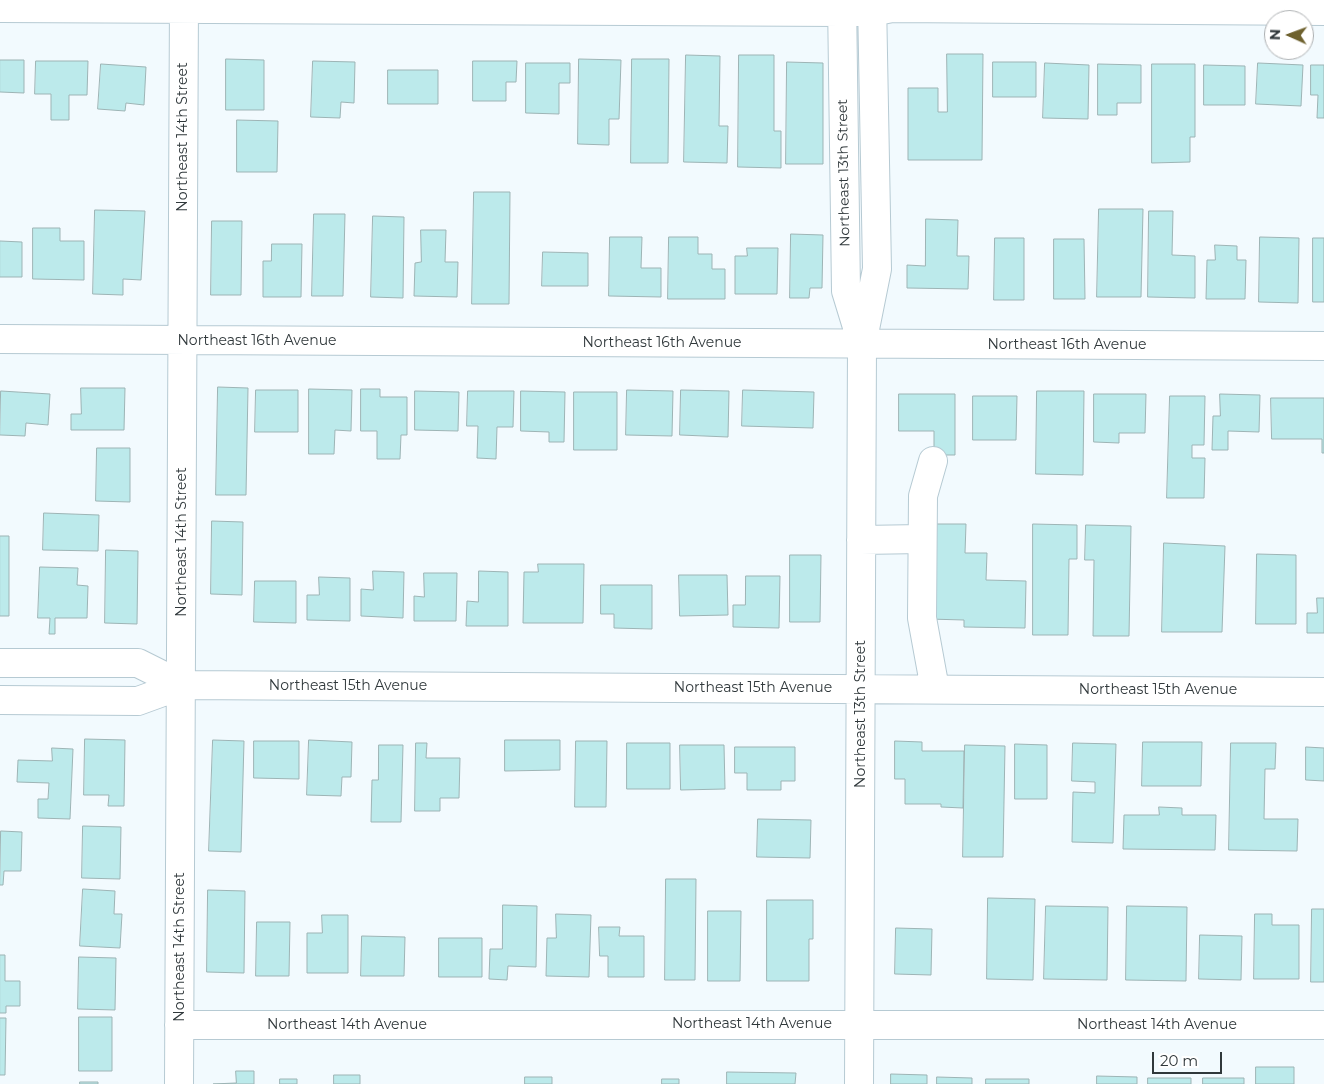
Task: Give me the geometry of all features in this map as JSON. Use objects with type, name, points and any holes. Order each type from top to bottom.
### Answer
[{"type":"street","points":[[0,8],[184,4],[872,6],[892,8],[1324,11]]},
{"type":"street","name":"Northeast 14th Street","points":[[179,1084],[184,4]]},
{"type":"street","name":"Northeast 13th Street","points":[[842,6],[846,291],[862,344]]},
{"type":"street","name":"Northeast 13th Street","points":[[859,1084],[862,344],[877,269],[872,6]]},
{"type":"street","name":"Northeast 16th Avenue","points":[[0,339],[1324,346]]},
{"type":"street","points":[[933,461],[923,496],[922,618],[935,689]]},
{"type":"street","points":[[862,540],[922,539]]},
{"type":"street","name":"Northeast 15th Avenue","points":[[0,663],[138,663],[182,685]]},
{"type":"street","name":"Northeast 15th Avenue","points":[[0,700],[138,701],[182,685],[1324,692]]},
{"type":"street","name":"Northeast 14th Avenue","points":[[179,1025],[1324,1025]]},
{"type":"building","points":[[947,54],[983,54],[982,160],[908,160],[908,88],[938,88],[938,112],[947,112]]},
{"type":"building","points":[[686,55],[720,56],[719,126],[728,126],[727,163],[684,162]]},
{"type":"building","points":[[739,55],[774,55],[774,131],[781,131],[781,168],[738,167]]},
{"type":"building","points":[[226,59],[264,60],[264,110],[226,110]]},
{"type":"building","points":[[579,59],[621,60],[619,119],[609,119],[609,145],[578,144]]},
{"type":"building","points":[[632,59],[669,59],[668,163],[631,163]]},
{"type":"building","points":[[0,60],[24,60],[24,93],[0,92]]},
{"type":"building","points":[[36,61],[88,61],[87,95],[69,95],[69,120],[51,120],[51,94],[35,94]]},
{"type":"building","points":[[313,61],[355,62],[354,103],[341,102],[340,118],[311,117]]},
{"type":"building","points":[[473,61],[517,61],[516,82],[506,82],[506,101],[473,101]]},
{"type":"building","points":[[787,62],[823,63],[823,164],[786,164]]},
{"type":"building","points":[[993,62],[1036,62],[1036,97],[993,97]]},
{"type":"building","points":[[526,63],[570,63],[570,83],[559,83],[559,114],[526,113]]},
{"type":"building","points":[[1045,63],[1089,65],[1088,119],[1043,118]]},
{"type":"building","points":[[1258,63],[1303,65],[1301,106],[1256,104]]},
{"type":"building","points":[[101,64],[146,67],[144,105],[126,103],[125,111],[98,109]]},
{"type":"building","points":[[1098,64],[1141,65],[1141,103],[1117,103],[1117,115],[1098,115]]},
{"type":"building","points":[[1152,64],[1195,64],[1195,137],[1190,137],[1190,162],[1152,163]]},
{"type":"building","points":[[1204,65],[1245,66],[1245,105],[1204,105]]},
{"type":"building","points":[[1311,65],[1324,65],[1324,118],[1317,118],[1318,95],[1311,95]]},
{"type":"building","points":[[388,70],[438,70],[438,104],[388,104]]},
{"type":"building","points":[[237,120],[278,121],[277,172],[237,172]]},
{"type":"building","points":[[474,192],[510,192],[509,304],[472,304]]},
{"type":"building","points":[[1099,209],[1143,209],[1141,297],[1097,297]]},
{"type":"building","points":[[95,210],[145,211],[141,280],[123,279],[123,295],[93,294]]},
{"type":"building","points":[[1149,211],[1173,211],[1172,255],[1195,256],[1195,298],[1148,297]]},
{"type":"building","points":[[314,214],[345,214],[343,296],[312,296]]},
{"type":"building","points":[[373,216],[404,217],[403,298],[371,297]]},
{"type":"building","points":[[926,219],[958,220],[957,256],[969,256],[968,289],[907,288],[907,265],[925,266]]},
{"type":"building","points":[[212,221],[242,221],[241,295],[211,295]]},
{"type":"building","points":[[33,228],[60,228],[60,241],[84,241],[84,280],[33,279]]},
{"type":"building","points":[[421,230],[446,230],[445,262],[458,262],[457,297],[414,296],[415,263],[421,262]]},
{"type":"building","points":[[791,234],[823,235],[822,288],[810,288],[809,298],[790,298]]},
{"type":"building","points":[[610,237],[642,237],[641,268],[661,268],[661,297],[609,296]]},
{"type":"building","points":[[669,237],[698,237],[698,254],[712,254],[712,269],[725,269],[725,299],[668,299]]},
{"type":"building","points":[[1260,237],[1299,238],[1298,303],[1259,302]]},
{"type":"building","points":[[995,238],[1024,238],[1024,300],[994,300]]},
{"type":"building","points":[[1313,238],[1324,238],[1324,302],[1313,302]]},
{"type":"building","points":[[1054,239],[1084,239],[1085,299],[1054,299]]},
{"type":"building","points":[[0,241],[22,242],[22,277],[0,277]]},
{"type":"building","points":[[272,244],[302,244],[301,297],[263,297],[263,261],[271,261]]},
{"type":"building","points":[[1215,245],[1237,246],[1237,260],[1246,260],[1245,299],[1206,299],[1207,260],[1215,260]]},
{"type":"building","points":[[747,248],[778,248],[777,294],[735,294],[735,256],[747,256]]},
{"type":"building","points":[[543,252],[588,253],[588,286],[542,286]]},
{"type":"building","points":[[218,387],[248,388],[246,495],[216,495]]},
{"type":"building","points":[[81,388],[125,388],[124,430],[71,430],[71,414],[81,414]]},
{"type":"building","points":[[309,389],[352,390],[351,431],[335,430],[334,454],[309,454]]},
{"type":"building","points":[[361,389],[380,389],[380,397],[407,397],[407,435],[401,435],[400,459],[377,459],[377,431],[361,431]]},
{"type":"building","points":[[256,390],[298,390],[298,432],[255,432]]},
{"type":"building","points":[[627,390],[673,391],[672,436],[626,435]]},
{"type":"building","points":[[681,390],[729,391],[728,437],[680,435]]},
{"type":"building","points":[[743,390],[814,392],[813,428],[742,426]]},
{"type":"building","points":[[1,391],[50,394],[48,425],[26,423],[25,436],[0,435]]},
{"type":"building","points":[[415,391],[459,392],[458,431],[415,430]]},
{"type":"building","points":[[468,391],[514,391],[513,427],[497,427],[496,459],[477,458],[478,426],[467,426]]},
{"type":"building","points":[[521,391],[565,392],[564,442],[549,442],[549,432],[521,431]]},
{"type":"building","points":[[1037,391],[1084,391],[1083,475],[1036,474]]},
{"type":"building","points":[[574,392],[617,392],[617,450],[574,450]]},
{"type":"building","points":[[899,394],[955,394],[955,455],[934,455],[934,431],[899,431]]},
{"type":"building","points":[[1094,394],[1146,394],[1145,433],[1119,433],[1119,443],[1094,442]]},
{"type":"building","points":[[1220,394],[1260,395],[1259,432],[1228,431],[1228,450],[1212,450],[1213,416],[1220,416]]},
{"type":"building","points":[[973,396],[1017,396],[1016,440],[973,440]]},
{"type":"building","points":[[1170,396],[1205,396],[1204,445],[1192,445],[1192,458],[1205,458],[1204,498],[1167,498]]},
{"type":"building","points":[[1271,398],[1324,398],[1324,453],[1322,453],[1322,439],[1272,439]]},
{"type":"building","points":[[97,448],[130,448],[130,502],[96,501]]},
{"type":"building","points":[[44,513],[99,515],[98,551],[43,550]]},
{"type":"building","points":[[212,521],[243,522],[242,595],[211,594]]},
{"type":"building","points":[[931,524],[966,524],[965,553],[987,553],[986,580],[1026,581],[1025,628],[964,627],[964,620],[928,619]]},
{"type":"building","points":[[1033,524],[1077,525],[1077,559],[1069,559],[1068,635],[1033,635]]},
{"type":"building","points":[[1086,525],[1131,526],[1129,636],[1093,636],[1094,560],[1085,560]]},
{"type":"building","points":[[0,536],[9,536],[9,616],[0,616]]},
{"type":"building","points":[[1164,543],[1225,546],[1222,632],[1162,632]]},
{"type":"building","points":[[106,550],[138,551],[137,624],[105,623]]},
{"type":"building","points":[[1257,554],[1296,555],[1296,624],[1256,624]]},
{"type":"building","points":[[790,555],[821,555],[820,622],[790,622]]},
{"type":"building","points":[[538,564],[584,564],[583,623],[523,623],[524,572],[538,572]]},
{"type":"building","points":[[40,567],[78,568],[77,585],[88,586],[87,618],[55,618],[55,634],[49,634],[50,618],[38,618]]},
{"type":"building","points":[[373,571],[404,572],[403,618],[361,616],[361,589],[373,590]]},
{"type":"building","points":[[479,571],[508,572],[508,626],[466,626],[467,601],[478,602]]},
{"type":"building","points":[[424,573],[457,573],[456,621],[414,621],[414,596],[424,597]]},
{"type":"building","points":[[679,575],[727,575],[728,615],[680,616]]},
{"type":"building","points":[[746,576],[780,576],[779,628],[733,627],[733,605],[745,605]]},
{"type":"building","points":[[319,577],[350,578],[350,621],[307,620],[307,595],[319,595]]},
{"type":"building","points":[[255,581],[296,581],[296,623],[254,622]]},
{"type":"building","points":[[601,585],[652,585],[652,629],[614,628],[614,614],[601,614]]},
{"type":"building","points":[[1317,598],[1324,598],[1324,633],[1307,633],[1307,613],[1317,613]]},
{"type":"building","points":[[85,739],[125,740],[124,806],[108,806],[109,795],[84,795]]},
{"type":"building","points":[[213,740],[244,741],[241,852],[209,851]]},
{"type":"building","points":[[309,740],[352,742],[351,777],[342,777],[341,796],[307,795]]},
{"type":"building","points":[[505,740],[560,740],[560,770],[505,771]]},
{"type":"building","points":[[254,741],[299,741],[299,779],[254,778]]},
{"type":"building","points":[[576,741],[607,741],[606,807],[575,807]]},
{"type":"building","points":[[895,741],[922,742],[922,751],[964,751],[963,808],[941,807],[941,804],[905,804],[905,779],[895,779]]},
{"type":"building","points":[[1143,742],[1202,742],[1201,786],[1142,786]]},
{"type":"building","points":[[416,743],[427,743],[426,758],[460,758],[459,798],[440,798],[440,811],[415,811]]},
{"type":"building","points":[[627,743],[670,743],[670,789],[627,789]]},
{"type":"building","points":[[1073,743],[1116,744],[1113,843],[1072,842],[1073,792],[1095,793],[1095,782],[1072,781]]},
{"type":"building","points":[[1231,743],[1276,743],[1275,769],[1265,769],[1264,819],[1298,819],[1297,851],[1229,850]]},
{"type":"building","points":[[1015,744],[1047,745],[1047,799],[1015,799]]},
{"type":"building","points":[[379,745],[403,745],[401,822],[371,822],[372,780],[378,780]]},
{"type":"building","points":[[680,745],[724,745],[725,789],[681,790]]},
{"type":"building","points":[[965,745],[1005,746],[1003,857],[963,857]]},
{"type":"building","points":[[735,747],[795,747],[795,781],[781,781],[781,790],[747,790],[747,773],[735,773]]},
{"type":"building","points":[[1306,747],[1324,748],[1324,781],[1306,780]]},
{"type":"building","points":[[52,748],[73,749],[70,819],[38,818],[38,799],[48,799],[49,783],[17,782],[18,760],[52,761]]},
{"type":"building","points":[[1159,807],[1182,808],[1182,815],[1216,815],[1215,850],[1123,849],[1124,815],[1159,815]]},
{"type":"building","points":[[758,819],[811,820],[810,858],[757,857]]},
{"type":"building","points":[[83,826],[121,827],[120,879],[82,878]]},
{"type":"building","points":[[1,831],[22,832],[21,871],[4,871],[3,885],[0,885]]},
{"type":"building","points":[[666,879],[696,879],[695,980],[665,980]]},
{"type":"building","points":[[83,889],[115,891],[114,914],[122,914],[120,948],[80,946]]},
{"type":"building","points":[[208,890],[245,891],[244,973],[207,972]]},
{"type":"building","points":[[988,898],[1035,899],[1033,980],[987,979]]},
{"type":"building","points":[[767,900],[813,900],[813,939],[809,939],[809,981],[767,981]]},
{"type":"building","points":[[503,905],[537,906],[536,967],[508,966],[507,980],[489,979],[490,949],[502,949]]},
{"type":"building","points":[[1046,906],[1108,907],[1107,980],[1044,979]]},
{"type":"building","points":[[1127,906],[1187,907],[1186,981],[1126,980]]},
{"type":"building","points":[[1312,909],[1324,909],[1324,982],[1311,982]]},
{"type":"building","points":[[708,911],[741,911],[740,981],[708,981]]},
{"type":"building","points":[[556,914],[591,915],[589,977],[546,976],[547,938],[556,938]]},
{"type":"building","points":[[1255,914],[1272,914],[1272,925],[1299,925],[1299,979],[1254,979]]},
{"type":"building","points":[[322,915],[348,915],[348,973],[307,973],[307,933],[322,933]]},
{"type":"building","points":[[257,922],[290,922],[289,976],[256,976]]},
{"type":"building","points":[[599,927],[620,927],[619,936],[644,936],[644,977],[608,977],[608,956],[600,956]]},
{"type":"building","points":[[896,928],[932,929],[931,975],[895,974]]},
{"type":"building","points":[[1200,935],[1242,936],[1241,980],[1199,979]]},
{"type":"building","points":[[362,936],[405,937],[404,976],[361,976]]},
{"type":"building","points":[[439,938],[482,938],[482,977],[439,977]]},
{"type":"building","points":[[0,955],[5,955],[5,981],[20,981],[20,1006],[6,1006],[6,1013],[0,1013]]},
{"type":"building","points":[[79,957],[116,958],[115,1010],[78,1009]]},
{"type":"building","points":[[79,1017],[112,1017],[112,1071],[79,1071]]},
{"type":"building","points":[[0,1018],[6,1018],[5,1075],[0,1075]]},
{"type":"building","points":[[1256,1067],[1294,1067],[1294,1084],[1256,1084]]},
{"type":"building","points":[[236,1071],[254,1071],[254,1084],[213,1084],[236,1083]]},
{"type":"building","points":[[727,1072],[796,1073],[795,1084],[727,1084]]},
{"type":"building","points":[[891,1074],[927,1075],[927,1084],[891,1084]]},
{"type":"building","points":[[334,1075],[360,1075],[360,1084],[334,1084]]},
{"type":"building","points":[[1097,1076],[1137,1077],[1137,1084],[1097,1084]]},
{"type":"building","points":[[525,1077],[552,1077],[552,1084],[525,1084]]},
{"type":"building","points":[[937,1077],[972,1078],[972,1084],[937,1084]]},
{"type":"building","points":[[1148,1078],[1191,1078],[1191,1084],[1148,1084]]},
{"type":"building","points":[[1203,1078],[1244,1078],[1244,1084],[1203,1084]]},
{"type":"building","points":[[280,1079],[297,1079],[297,1084],[280,1084]]},
{"type":"building","points":[[662,1079],[679,1079],[679,1084],[662,1084]]},
{"type":"building","points":[[986,1079],[1029,1079],[1029,1084],[986,1084]]},
{"type":"building","points":[[80,1082],[98,1082],[98,1084],[80,1084]]}]
